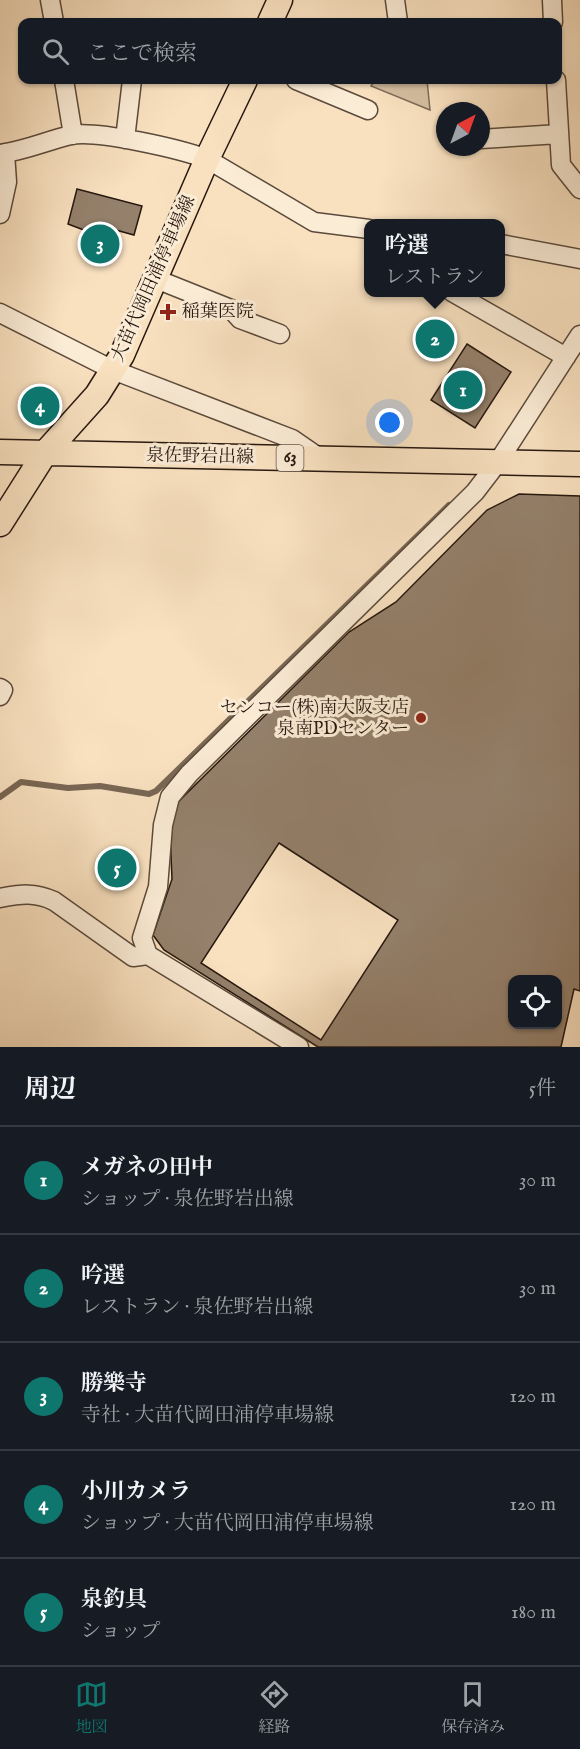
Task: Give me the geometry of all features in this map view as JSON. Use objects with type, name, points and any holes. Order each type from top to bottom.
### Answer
[{"type":"main road","points":[[272,18],[280,0]]},
{"type":"main road","name":"大苗代岡田浦停車場線","points":[[0,524],[45,453],[97,395],[122,355],[207,159],[243,84]]},
{"type":"main road","name":"泉佐野岩出線","points":[[0,452],[580,464]]},
{"type":"street","points":[[51,0],[53,18]]},
{"type":"street","points":[[395,0],[397,18]]},
{"type":"street","points":[[552,0],[553,18]]},
{"type":"street","points":[[65,84],[73,135]]},
{"type":"street","points":[[125,139],[132,84]]},
{"type":"street","points":[[306,84],[368,110]]},
{"type":"street","points":[[556,84],[561,165],[580,189]]},
{"type":"street","points":[[490,138],[559,134]]},
{"type":"street","points":[[0,214],[6,182],[3,154],[22,152],[73,135],[125,139],[188,152],[207,159],[314,222],[364,228]]},
{"type":"street","points":[[340,225],[364,240]]},
{"type":"street","points":[[505,245],[580,259]]},
{"type":"street","points":[[156,279],[231,309],[240,319],[280,334]]},
{"type":"street","points":[[461,297],[566,357]]},
{"type":"street","points":[[0,313],[113,370],[292,439],[321,459]]},
{"type":"street","points":[[148,955],[142,938],[158,887],[163,825],[170,797],[189,774],[475,492],[498,462],[580,335]]},
{"type":"street","points":[[0,688],[3,690],[0,696]]},
{"type":"street","points":[[0,898],[27,893],[41,895],[54,901],[133,957],[148,955],[299,1047]]},
{"type":"shaded area","points":[[372,84],[427,84],[430,110],[371,86]]},
{"type":"building","points":[[77,189],[142,206],[134,235],[112,229],[111,236],[103,233],[102,237],[68,224]]},
{"type":"building","points":[[467,344],[511,372],[475,428],[431,400]]},
{"type":"building","name":"センコー(株)南大阪支店 泉南PDセンター","points":[[519,494],[580,496],[580,991],[574,989],[561,1047],[318,1047],[164,950],[153,935],[172,879],[170,832],[177,803],[349,632],[396,602],[487,510]]},
{"type":"building","points":[[279,843],[398,920],[321,1040],[201,963]]},
{"type":"waterway","points":[[0,797],[21,782],[68,788],[100,786],[149,794],[156,791],[449,505]]},
{"type":"place","name":"勝樂寺","points":[[100,244]]},
{"type":"place","name":"稲葉医院","points":[[168,312]]},
{"type":"place","name":"吟選","points":[[435,339]]},
{"type":"place","name":"メガネの田中","points":[[463,390]]},
{"type":"place","name":"小川カメラ","points":[[40,406]]},
{"type":"place","name":"センコー(株)南大阪支店 泉南PDセンター","points":[[421,718]]},
{"type":"place","name":"泉釣具","points":[[117,868]]}]
